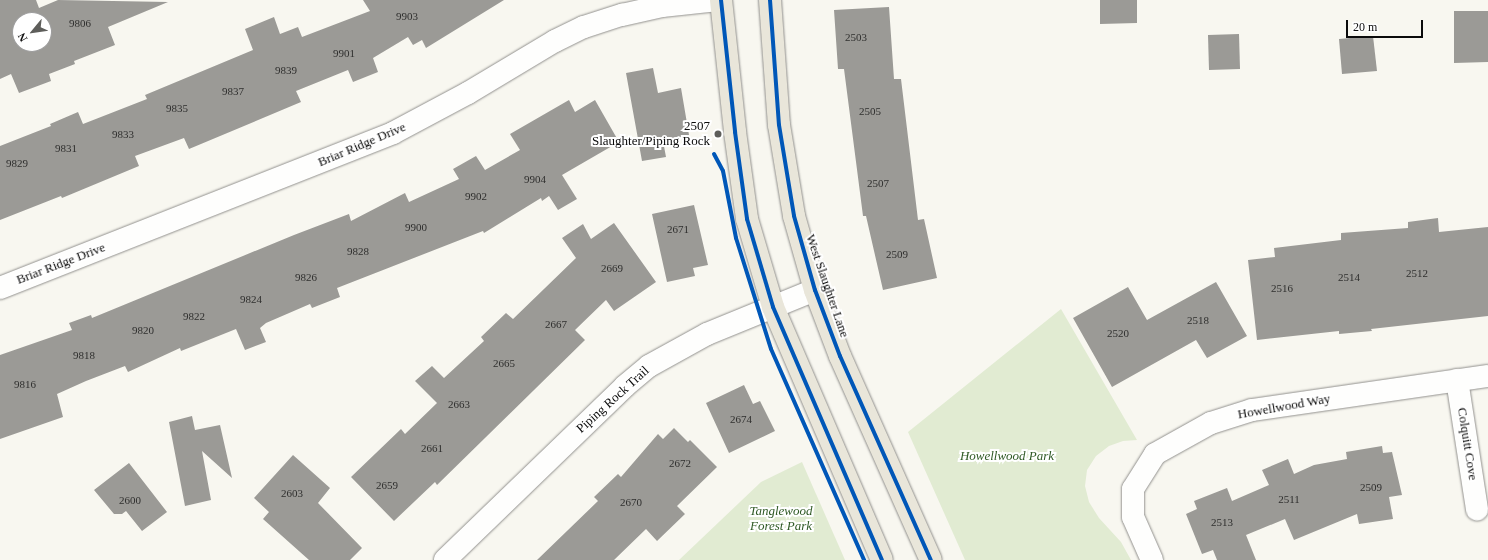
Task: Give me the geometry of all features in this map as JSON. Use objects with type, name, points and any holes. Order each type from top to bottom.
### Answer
[{"type":"main road","points":[[720,0],[734,132],[747,219],[773,307],[882,560]]},
{"type":"main road","name":"West Slaughter Lane","points":[[770,0],[779,125],[794,216],[815,290],[840,356],[931,560]]},
{"type":"street","name":"Briar Ridge Drive","points":[[0,288],[393,133],[468,93],[555,41],[584,27],[622,14],[662,6],[720,0]]},
{"type":"street","name":"Piping Rock Trail","points":[[445,560],[625,386],[649,366],[707,334],[815,290]]},
{"type":"street","name":"Howellwood Way","points":[[1152,560],[1133,517],[1133,489],[1155,454],[1211,423],[1252,410],[1488,376]]},
{"type":"street","name":"Colquitt Cove","points":[[1457,380],[1477,509]]},
{"type":"green space","name":"Howellwood Park","points":[[1061,309],[1137,440],[1123,441],[1109,446],[1096,456],[1087,470],[1085,486],[1089,502],[1099,518],[1121,542],[1131,560],[965,560],[908,432]]},
{"type":"green space","name":"Tanglewood Forest Park","points":[[802,462],[845,560],[679,560],[761,482]]},
{"type":"building","points":[[0,0],[36,0],[39,8],[58,0],[168,2],[108,27],[115,45],[74,61],[75,64],[49,74],[51,81],[19,93],[11,74],[0,79]]},
{"type":"building","points":[[363,0],[504,0],[426,48],[422,40],[413,45],[408,37],[373,58],[378,72],[353,82],[348,70],[296,91],[301,102],[189,149],[184,138],[135,156],[139,166],[62,198],[61,196],[0,220],[0,146],[51,126],[50,124],[78,112],[83,124],[147,99],[145,95],[253,50],[245,29],[274,17],[280,34],[298,27],[302,37],[370,11]]},
{"type":"building","points":[[1100,0],[1137,0],[1137,23],[1100,24]]},
{"type":"building","points":[[889,7],[894,79],[901,79],[918,220],[924,219],[937,278],[883,290],[866,216],[863,216],[844,69],[838,69],[834,10]]},
{"type":"building","points":[[1454,11],[1488,11],[1488,62],[1454,63]]},
{"type":"building","points":[[1239,34],[1240,69],[1209,70],[1208,35]]},
{"type":"building","points":[[1373,36],[1377,71],[1342,74],[1339,39]]},
{"type":"building","points":[[653,68],[658,93],[681,88],[689,135],[663,141],[666,157],[642,161],[626,73]]},
{"type":"building","points":[[569,100],[575,112],[595,100],[619,142],[562,175],[577,199],[558,210],[549,196],[542,201],[541,198],[484,233],[483,231],[337,288],[340,297],[312,308],[310,304],[266,323],[260,328],[266,342],[245,350],[236,329],[181,351],[180,348],[128,372],[125,366],[86,381],[57,394],[63,417],[0,439],[0,355],[72,330],[69,323],[91,315],[92,318],[349,214],[351,221],[405,193],[409,202],[459,179],[453,169],[476,156],[485,170],[520,150],[510,134]]},
{"type":"building","points":[[694,205],[708,265],[693,268],[695,276],[667,282],[652,214]]},
{"type":"building","points":[[1438,218],[1439,232],[1488,227],[1488,316],[1371,329],[1372,331],[1339,334],[1339,331],[1257,340],[1248,260],[1275,257],[1274,248],[1341,240],[1341,233],[1408,228],[1408,222]]},
{"type":"building","points":[[614,223],[656,282],[614,311],[606,300],[575,330],[585,340],[437,485],[435,482],[394,521],[351,477],[401,429],[405,434],[437,403],[415,381],[432,366],[444,378],[484,341],[481,337],[506,313],[513,319],[576,258],[562,238],[583,224],[591,239]]},
{"type":"building","points":[[1216,282],[1247,336],[1207,358],[1196,340],[1112,387],[1073,318],[1128,287],[1147,320]]},
{"type":"building","points":[[744,385],[753,404],[760,401],[775,431],[729,453],[706,403]]},
{"type":"building","points":[[192,416],[195,430],[220,425],[232,478],[202,451],[211,500],[185,506],[169,422]]},
{"type":"building","points":[[674,428],[688,442],[690,440],[717,467],[677,506],[685,514],[657,541],[646,529],[614,560],[537,560],[598,501],[594,497],[618,474],[621,477],[658,434],[663,439]]},
{"type":"building","points":[[1382,446],[1383,453],[1392,452],[1402,495],[1389,497],[1393,519],[1359,524],[1357,514],[1294,540],[1285,519],[1246,535],[1256,560],[1217,560],[1213,550],[1202,554],[1186,514],[1197,509],[1194,501],[1227,488],[1232,501],[1269,485],[1262,470],[1288,459],[1294,474],[1314,465],[1347,459],[1346,452]]},
{"type":"building","points":[[293,455],[330,488],[318,503],[362,548],[350,560],[309,560],[263,519],[269,512],[254,498]]},
{"type":"building","points":[[129,463],[167,512],[142,531],[126,511],[122,514],[114,514],[94,490]]},
{"type":"cycle path","points":[[721,0],[735,132],[747,219],[773,307],[882,560]]},
{"type":"cycle path","points":[[770,0],[779,125],[794,216],[815,290],[840,356],[931,560]]},
{"type":"cycle path","points":[[714,154],[723,171],[736,238],[771,349],[864,560]]},
{"type":"place","name":"2507 Slaughter/Piping Rock","points":[[718,134]]}]
